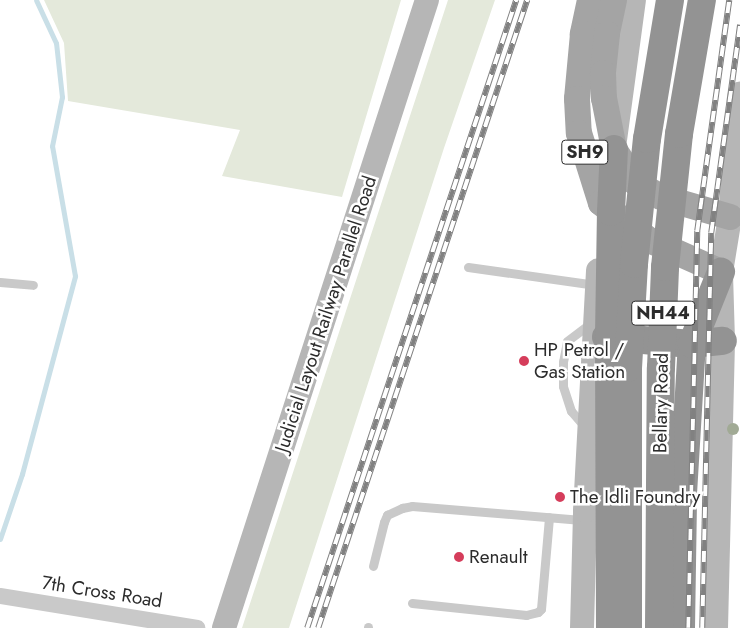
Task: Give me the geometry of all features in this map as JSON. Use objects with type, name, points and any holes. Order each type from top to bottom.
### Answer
[{"type":"highway","name":"Bellary Road","points":[[628,628],[628,368],[634,264],[647,139],[670,0]]},
{"type":"highway","name":"Bellary Road","points":[[659,628],[661,368],[665,266],[679,134],[702,0]]},
{"type":"highway","points":[[610,628],[599,332],[606,208],[614,149]]},
{"type":"highway","points":[[681,628],[683,494],[692,344],[721,272]]},
{"type":"highway","points":[[599,332],[692,344],[723,342]]},
{"type":"main road","name":"SH9","points":[[590,0],[583,34],[577,99],[580,133],[606,208]]},
{"type":"main road","name":"SH9","points":[[614,0],[607,34],[603,73],[604,98],[614,149],[636,182],[662,197],[684,206],[730,217]]},
{"type":"main road","points":[[606,208],[649,240],[721,272]]},
{"type":"street","name":"Judicial Layout Railway Parallel Road","points":[[224,628],[427,0]]},
{"type":"street","points":[[614,149],[634,0]]},
{"type":"street","points":[[716,628],[723,342],[721,272],[730,217],[740,93]]},
{"type":"street","points":[[582,628],[584,520],[589,430],[599,332],[597,285],[606,208]]},
{"type":"street","name":"7th Cross Road","points":[[0,596],[197,628]]},
{"type":"lane","points":[[468,267],[597,285]]},
{"type":"lane","points":[[0,282],[33,286]]},
{"type":"lane","points":[[373,566],[387,515],[402,508],[412,506],[584,520]]},
{"type":"lane","points":[[412,603],[526,614],[538,612],[542,609],[549,517]]},
{"type":"shaded area","points":[[44,0],[401,0],[342,197],[222,176],[240,130],[68,101],[64,43]]},
{"type":"shaded area","points":[[448,0],[495,0],[444,148],[289,628],[242,628]]},
{"type":"waterway","points":[[0,539],[22,474],[75,276],[52,146],[62,97],[56,43],[36,0]]},
{"type":"railway","points":[[307,628],[516,0]]},
{"type":"railway","points":[[318,628],[527,0]]},
{"type":"railway","points":[[688,628],[697,231],[729,0]]},
{"type":"railway","points":[[702,628],[711,233],[740,25]]},
{"type":"place","name":"HP Petrol / Gas Station","points":[[524,361]]},
{"type":"place","name":"The Idli Foundry","points":[[560,497]]},
{"type":"place","name":"Renault","points":[[459,557]]}]
